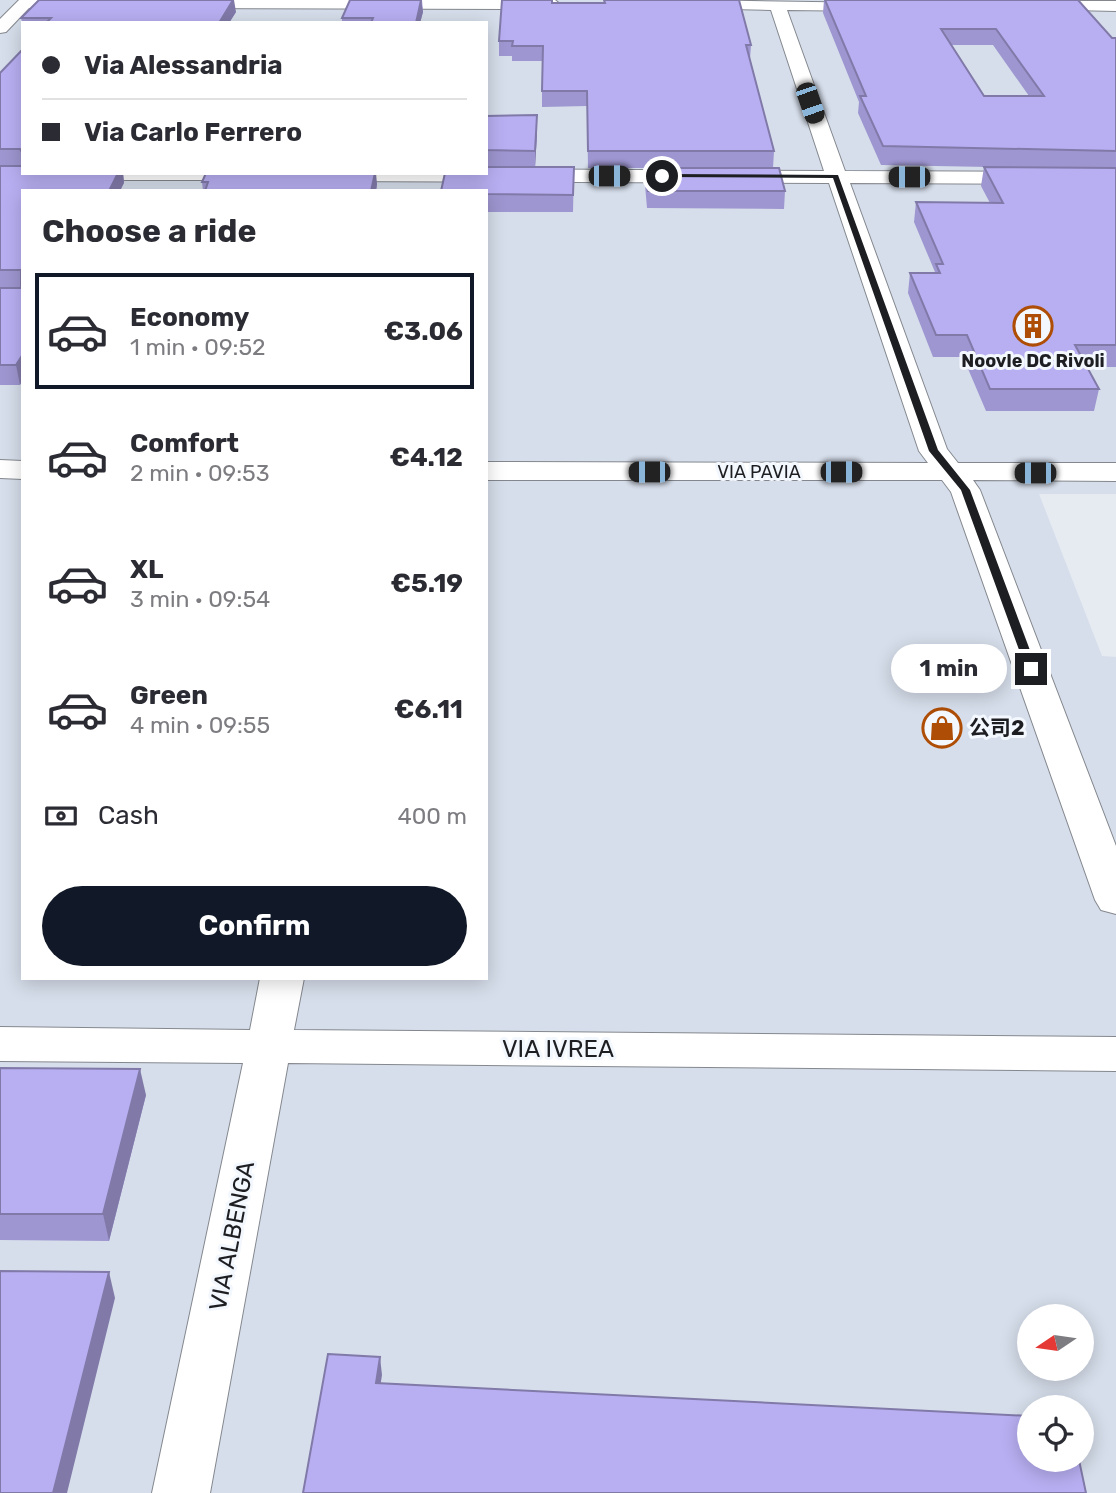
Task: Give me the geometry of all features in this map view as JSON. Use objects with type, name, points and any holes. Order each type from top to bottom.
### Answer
[{"type":"street","points":[[0,28],[26,1],[105,3]]},
{"type":"street","points":[[173,3],[468,2],[570,5]]},
{"type":"street","points":[[464,21],[468,2]]},
{"type":"street","points":[[678,5],[776,3],[892,6]]},
{"type":"street","points":[[776,3],[933,451],[965,490],[1116,900]]},
{"type":"street","points":[[1017,6],[1103,4],[1116,24]]},
{"type":"street","points":[[0,174],[21,174]]},
{"type":"street","points":[[332,175],[435,180],[835,176],[1116,178]]},
{"type":"street","points":[[0,470],[21,470]]},
{"type":"street","name":"VIA PAVIA","points":[[488,471],[1116,472]]},
{"type":"street","name":"VIA ALBENGA","points":[[181,1493],[282,980]]},
{"type":"street","name":"VIA IVREA","points":[[0,1044],[1116,1054]]},
{"type":"shaded area","points":[[0,0],[1116,0],[1116,494],[1039,494],[1102,656],[1116,657],[1116,1493],[0,1493]]},
{"type":"building","points":[[39,0],[233,0],[220,21],[48,21],[51,18],[21,18]]},
{"type":"building","points":[[350,0],[421,0],[416,21],[342,18]]},
{"type":"building","points":[[502,0],[605,3],[604,0],[739,0],[751,45],[746,45],[774,151],[588,151],[587,91],[542,91],[543,46],[512,46],[513,41],[499,41]]},
{"type":"building","points":[[825,0],[1078,0],[1112,38],[1116,38],[1116,151],[883,146],[860,96],[866,96]],"holes":[[[941,29],[996,29],[1044,96],[984,96]]]},
{"type":"building","points":[[21,51],[21,151],[0,149],[0,73]]},
{"type":"building","points":[[537,115],[535,151],[488,150],[488,116]]},
{"type":"building","points":[[0,166],[21,166],[21,175],[117,175],[110,189],[21,189],[21,270],[0,270]]},
{"type":"building","points":[[488,167],[574,167],[573,195],[488,194],[488,189],[441,189],[445,175],[488,175]]},
{"type":"building","points":[[984,167],[1116,168],[1116,345],[1075,345],[1099,389],[990,389],[967,335],[936,335],[910,273],[940,273],[936,264],[943,264],[916,202],[1003,203]]},
{"type":"building","points":[[645,168],[779,168],[785,191],[648,191]]},
{"type":"building","points":[[205,175],[375,175],[371,189],[206,189],[208,182],[202,182]]},
{"type":"building","points":[[0,288],[21,288],[21,357],[16,365],[0,365]]},
{"type":"building","points":[[0,1068],[140,1069],[103,1214],[0,1214]]},
{"type":"building","points":[[0,1271],[109,1272],[53,1493],[0,1493]]},
{"type":"building","points":[[328,1354],[380,1357],[376,1383],[1017,1415],[1017,1472],[1082,1472],[1086,1493],[303,1493]]},
{"type":"place","name":"Noovle DC Rivoli","points":[[1033,326]]},
{"type":"place","name":"公司2","points":[[942,728]]},
{"type":"route","points":[[662,176],[835,176],[933,451],[965,490],[1031,669]]}]
